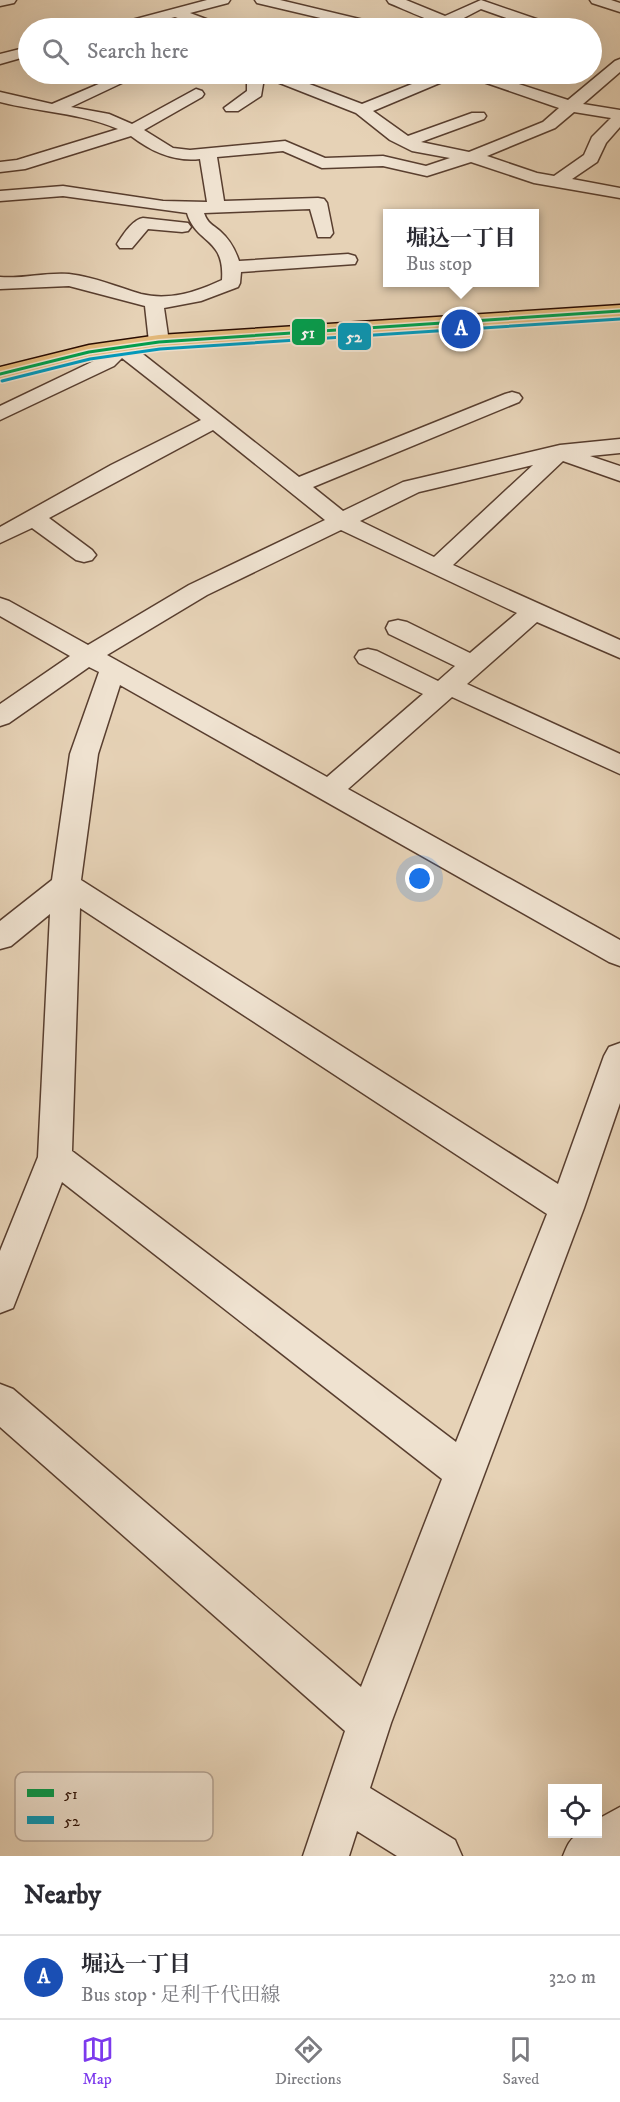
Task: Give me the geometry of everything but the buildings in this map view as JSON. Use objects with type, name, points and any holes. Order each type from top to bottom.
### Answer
[{"type":"main road","points":[[0,374],[64,358],[159,342],[620,311]]},
{"type":"street","points":[[0,2],[9,0]]},
{"type":"street","points":[[159,18],[223,0]]},
{"type":"street","points":[[262,0],[337,18]]},
{"type":"street","points":[[394,0],[433,18]]},
{"type":"street","points":[[417,12],[439,0]]},
{"type":"street","points":[[597,0],[620,8]]},
{"type":"street","points":[[452,18],[480,3],[521,18]]},
{"type":"street","points":[[151,5],[186,18]]},
{"type":"street","points":[[0,60],[18,55]]},
{"type":"street","points":[[602,79],[620,64]]},
{"type":"street","points":[[53,109],[108,84]]},
{"type":"street","points":[[232,108],[255,93],[255,84]]},
{"type":"street","points":[[296,84],[362,110],[396,137],[407,142],[471,157],[556,183],[620,193]]},
{"type":"street","points":[[362,110],[425,84]]},
{"type":"street","points":[[507,84],[570,106],[620,117]]},
{"type":"street","points":[[0,97],[31,105],[103,117],[133,130],[150,143],[169,152],[190,155],[285,146],[322,164],[383,161],[427,171],[471,157],[549,125],[596,84]]},
{"type":"street","points":[[0,167],[19,165],[133,130],[196,93]]},
{"type":"street","points":[[10,115],[31,105]]},
{"type":"street","points":[[407,142],[478,116]]},
{"type":"street","points":[[556,183],[591,158],[598,141],[620,117]]},
{"type":"street","points":[[208,153],[216,206]]},
{"type":"street","points":[[0,196],[63,191],[163,207],[194,208],[318,203],[324,234]]},
{"type":"street","points":[[0,284],[15,285],[51,280],[74,280],[154,302],[203,296],[231,283],[232,267],[226,248],[199,225],[194,208]]},
{"type":"street","points":[[126,244],[143,223],[206,229]]},
{"type":"street","points":[[232,267],[348,260]]},
{"type":"street","points":[[154,302],[159,342]]},
{"type":"street","points":[[0,414],[107,362],[119,348],[132,355],[340,520],[620,650]]},
{"type":"street","points":[[296,486],[512,399]]},
{"type":"street","points":[[0,536],[119,470],[215,421]]},
{"type":"street","points":[[0,717],[101,662],[198,590],[411,487],[560,452],[620,446]]},
{"type":"street","points":[[560,452],[620,474]]},
{"type":"street","points":[[437,567],[560,452]]},
{"type":"street","points":[[33,518],[84,555]]},
{"type":"street","points":[[0,606],[620,954]]},
{"type":"street","points":[[329,791],[534,611]]},
{"type":"street","points":[[398,628],[473,665]]},
{"type":"street","points":[[368,657],[620,765]]},
{"type":"street","points":[[0,1296],[55,1156],[66,885],[84,754],[101,662]]},
{"type":"street","points":[[0,938],[66,885]]},
{"type":"street","points":[[66,885],[567,1208]]},
{"type":"street","points":[[326,1856],[369,1723],[567,1208],[618,1068]]},
{"type":"street","points":[[55,1156],[464,1472]]},
{"type":"street","points":[[0,1402],[369,1723]]},
{"type":"street","points":[[345,1798],[439,1856]]},
{"type":"street","points":[[586,1856],[620,1830]]},
{"type":"transit line","name":"51","points":[[0,374],[89,352],[159,342],[620,311]]},
{"type":"transit line","name":"52","points":[[2,381],[90,359],[160,349],[620,319]]},
{"type":"place","name":"堀込一丁目","points":[[461,329]]}]
